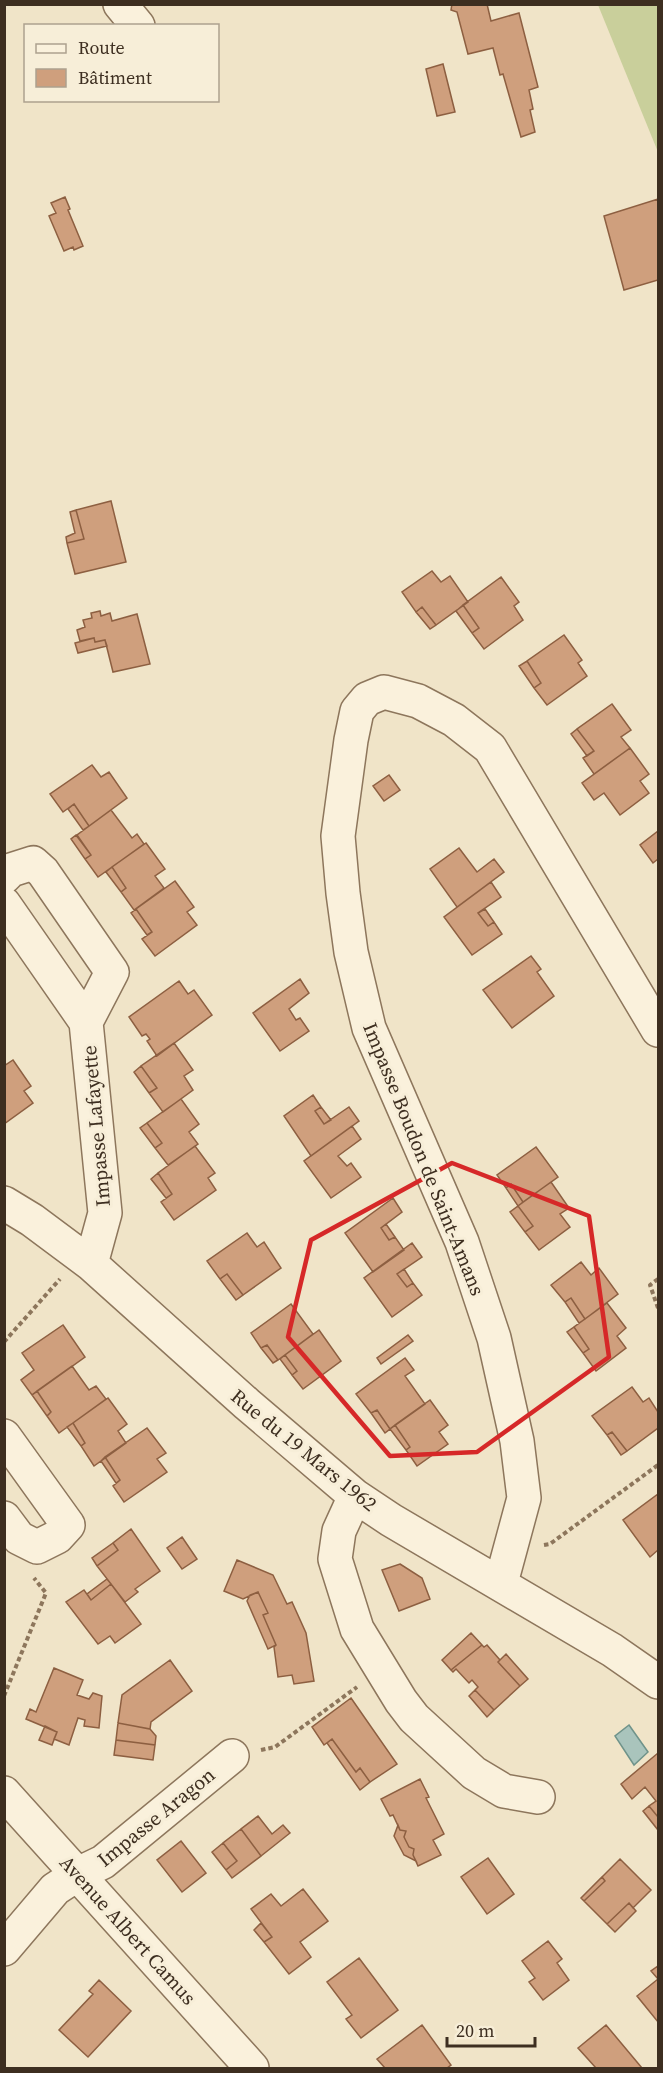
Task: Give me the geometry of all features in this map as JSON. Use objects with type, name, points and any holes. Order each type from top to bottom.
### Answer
[{"type":"street","points":[[120,4],[136,24]]},
{"type":"street","name":"Impasse Boudon de Saint-Amans","points":[[501,1583],[524,1498],[517,1441],[494,1338],[462,1242],[369,1028],[351,952],[338,836],[357,711],[367,699],[384,692],[418,701],[454,720],[490,748],[658,1030]]},
{"type":"street","name":"Impasse Lafayette","points":[[4,877],[11,870],[33,863],[43,872],[112,972],[86,1022]]},
{"type":"street","name":"Impasse Lafayette","points":[[4,904],[86,1022],[105,1213],[86,1260]]},
{"type":"street","name":"Rue du 19 Mars 1962","points":[[4,1203],[32,1220],[86,1260],[247,1404],[355,1496],[391,1520],[612,1650],[658,1682]]},
{"type":"street","points":[[4,1436],[68,1525],[57,1537],[37,1547],[19,1538],[4,1518]]},
{"type":"street","points":[[355,1496],[339,1531],[335,1559],[357,1629],[400,1701],[414,1718],[474,1773],[504,1791],[538,1797]]},
{"type":"street","name":"Impasse Aragon","points":[[4,1949],[55,1889],[103,1862],[232,1756]]},
{"type":"street","name":"Avenue Albert Camus","points":[[4,1793],[252,2068]]},
{"type":"path","points":[[4,1342],[86,1260]]},
{"type":"path","points":[[658,1279],[650,1285],[658,1308]]},
{"type":"path","points":[[511,1550],[550,1544],[658,1465]]},
{"type":"path","points":[[4,1696],[46,1593],[32,1576],[27,1542]]},
{"type":"path","points":[[232,1756],[274,1747],[382,1669]]},
{"type":"highlighted area","points":[[452,1163],[589,1216],[609,1357],[477,1452],[390,1456],[288,1337],[311,1240]]},
{"type":"green space","points":[[598,5],[658,5],[658,152]]},
{"type":"water","points":[[629,1725],[648,1752],[634,1765],[615,1736]]},
{"type":"building","points":[[452,4],[487,4],[491,21],[519,13],[538,87],[529,90],[533,109],[530,110],[535,132],[521,137],[493,48],[468,54],[457,12],[451,10]]},
{"type":"building","points":[[443,64],[455,112],[437,116],[426,69]]},
{"type":"building","points":[[65,197],[83,246],[64,251],[49,216],[56,213],[51,203]]},
{"type":"building","points":[[658,199],[658,280],[624,290],[604,216]]},
{"type":"building","points":[[111,501],[126,562],[75,574],[67,543],[84,539],[76,510]]},
{"type":"building","points":[[76,510],[84,539],[67,543],[66,537],[75,533],[70,512]]},
{"type":"building","points":[[432,571],[441,582],[450,576],[468,602],[436,625],[422,607],[416,612],[402,592]]},
{"type":"building","points":[[501,577],[519,602],[514,606],[523,620],[484,649],[472,633],[479,628],[463,605]]},
{"type":"building","points":[[463,605],[479,628],[472,633],[456,611]]},
{"type":"building","points":[[422,607],[436,625],[430,629],[416,612]]},
{"type":"building","points":[[100,611],[101,616],[110,613],[112,621],[137,614],[150,664],[113,672],[105,640],[95,642],[94,638],[80,641],[77,630],[85,627],[83,620],[92,618],[91,613]]},
{"type":"building","points":[[564,635],[582,660],[578,663],[587,676],[547,705],[534,688],[541,683],[527,661]]},
{"type":"building","points":[[94,638],[95,642],[105,640],[107,646],[78,653],[75,643]]},
{"type":"building","points":[[527,661],[541,683],[534,688],[519,666]]},
{"type":"building","points":[[612,704],[631,730],[621,737],[630,748],[594,774],[583,758],[594,751],[577,729]]},
{"type":"building","points":[[577,729],[594,751],[587,756],[571,734]]},
{"type":"building","points":[[630,748],[649,774],[640,781],[649,793],[620,815],[604,793],[594,800],[582,783]]},
{"type":"building","points":[[92,765],[101,777],[109,772],[127,798],[89,826],[74,804],[63,812],[50,794]]},
{"type":"building","points":[[389,775],[400,790],[384,801],[373,786]]},
{"type":"building","points":[[74,804],[89,826],[83,830],[68,809]]},
{"type":"building","points":[[111,810],[132,838],[137,834],[144,844],[98,877],[85,859],[91,855],[77,835]]},
{"type":"building","points":[[658,831],[658,859],[653,863],[640,845]]},
{"type":"building","points":[[76,835],[91,855],[85,859],[71,839]]},
{"type":"building","points":[[146,843],[165,869],[155,876],[164,888],[134,910],[121,892],[126,888],[112,867]]},
{"type":"building","points":[[459,848],[477,872],[494,859],[504,872],[457,907],[430,869]]},
{"type":"building","points":[[112,867],[126,888],[121,892],[106,872]]},
{"type":"building","points":[[175,881],[194,907],[187,912],[197,925],[155,956],[142,939],[152,932],[136,909]]},
{"type":"building","points":[[491,882],[501,897],[478,913],[488,926],[494,922],[502,934],[472,955],[444,917]]},
{"type":"building","points":[[136,909],[152,932],[147,935],[131,913]]},
{"type":"building","points":[[485,909],[494,922],[488,926],[478,913]]},
{"type":"building","points":[[531,956],[541,969],[537,972],[554,996],[512,1028],[483,990]]},
{"type":"building","points":[[300,979],[309,993],[289,1009],[296,1020],[300,1018],[309,1031],[280,1051],[253,1013]]},
{"type":"building","points":[[179,981],[188,994],[194,990],[212,1015],[157,1056],[147,1041],[150,1039],[146,1034],[142,1036],[129,1017]]},
{"type":"building","points":[[174,1043],[193,1070],[184,1076],[193,1090],[163,1112],[149,1093],[157,1088],[141,1066]]},
{"type":"building","points":[[13,1060],[31,1086],[24,1091],[33,1103],[4,1124],[4,1066]]},
{"type":"building","points":[[141,1066],[157,1088],[149,1093],[134,1072]]},
{"type":"building","points":[[313,1095],[321,1107],[315,1111],[324,1124],[349,1107],[359,1121],[311,1156],[284,1116]]},
{"type":"building","points":[[181,1099],[199,1124],[189,1132],[198,1144],[168,1165],[155,1148],[162,1143],[147,1123]]},
{"type":"building","points":[[321,1107],[331,1120],[324,1124],[315,1111]]},
{"type":"building","points":[[147,1123],[162,1143],[155,1148],[140,1128]]},
{"type":"building","points":[[352,1126],[361,1139],[338,1156],[347,1166],[351,1163],[361,1177],[331,1198],[304,1161]]},
{"type":"building","points":[[195,1146],[215,1173],[208,1178],[216,1190],[174,1220],[161,1202],[172,1194],[158,1173]]},
{"type":"building","points":[[536,1147],[558,1177],[523,1202],[511,1184],[506,1188],[497,1175]]},
{"type":"building","points":[[158,1173],[172,1194],[166,1198],[151,1179]]},
{"type":"building","points":[[551,1182],[569,1208],[560,1214],[570,1227],[539,1250],[525,1232],[533,1226],[518,1206]]},
{"type":"building","points":[[511,1184],[523,1202],[518,1206],[506,1188]]},
{"type":"building","points":[[393,1198],[402,1212],[381,1228],[389,1240],[395,1237],[404,1250],[373,1272],[345,1233]]},
{"type":"building","points":[[518,1206],[533,1226],[525,1232],[510,1212]]},
{"type":"building","points":[[386,1224],[395,1237],[389,1240],[381,1228]]},
{"type":"building","points":[[247,1233],[257,1247],[264,1242],[281,1268],[243,1295],[227,1274],[220,1279],[207,1261]]},
{"type":"building","points":[[412,1243],[422,1257],[397,1274],[407,1287],[413,1283],[422,1295],[392,1317],[364,1278]]},
{"type":"building","points":[[581,1262],[591,1275],[599,1268],[618,1294],[585,1319],[571,1298],[565,1302],[551,1285]]},
{"type":"building","points":[[404,1269],[413,1283],[407,1287],[397,1274]]},
{"type":"building","points":[[227,1274],[243,1295],[236,1300],[220,1279]]},
{"type":"building","points":[[571,1298],[585,1319],[579,1323],[565,1302]]},
{"type":"building","points":[[607,1303],[626,1328],[617,1336],[626,1348],[596,1371],[583,1353],[589,1349],[574,1327]]},
{"type":"building","points":[[291,1304],[313,1334],[278,1360],[267,1345],[261,1348],[251,1333]]},
{"type":"building","points":[[63,1325],[85,1357],[32,1395],[21,1380],[34,1370],[22,1353]]},
{"type":"building","points":[[574,1327],[589,1349],[583,1353],[567,1332]]},
{"type":"building","points":[[319,1330],[341,1361],[303,1389],[292,1375],[297,1371],[285,1355]]},
{"type":"building","points":[[408,1335],[413,1341],[381,1364],[377,1358]]},
{"type":"building","points":[[267,1345],[278,1360],[273,1363],[261,1348]]},
{"type":"building","points":[[285,1355],[297,1371],[292,1375],[280,1359]]},
{"type":"building","points":[[405,1358],[414,1370],[405,1376],[425,1404],[390,1429],[377,1410],[371,1413],[356,1394]]},
{"type":"building","points":[[72,1366],[89,1390],[96,1386],[106,1399],[59,1433],[47,1416],[51,1412],[37,1391]]},
{"type":"building","points":[[632,1387],[643,1402],[649,1398],[658,1412],[658,1428],[627,1451],[612,1432],[607,1435],[592,1416]]},
{"type":"building","points":[[37,1391],[51,1412],[47,1416],[32,1395]]},
{"type":"building","points":[[108,1398],[127,1424],[118,1431],[126,1443],[94,1466],[81,1446],[85,1443],[73,1423]]},
{"type":"building","points":[[430,1400],[448,1425],[439,1432],[448,1444],[417,1466],[406,1450],[410,1447],[395,1425]]},
{"type":"building","points":[[377,1410],[390,1429],[385,1433],[371,1413]]},
{"type":"building","points":[[73,1423],[85,1443],[81,1446],[67,1427]]},
{"type":"building","points":[[395,1425],[410,1447],[406,1450],[390,1429]]},
{"type":"building","points":[[147,1428],[166,1453],[157,1459],[167,1472],[124,1502],[113,1486],[120,1480],[105,1457]]},
{"type":"building","points":[[612,1432],[627,1451],[621,1455],[607,1435]]},
{"type":"building","points":[[105,1457],[120,1480],[116,1483],[101,1461]]},
{"type":"building","points":[[658,1494],[658,1550],[650,1557],[623,1520]]},
{"type":"building","points":[[131,1529],[160,1571],[135,1589],[138,1592],[125,1602],[97,1566],[118,1550],[113,1543]]},
{"type":"building","points":[[182,1537],[197,1559],[182,1569],[167,1548]]},
{"type":"building","points":[[113,1543],[118,1550],[97,1566],[92,1558]]},
{"type":"building","points":[[237,1560],[273,1575],[287,1604],[292,1602],[306,1633],[314,1681],[294,1684],[292,1675],[278,1677],[274,1647],[276,1645],[263,1615],[268,1613],[258,1592],[243,1599],[224,1591]]},
{"type":"building","points":[[400,1564],[422,1578],[430,1599],[399,1611],[382,1570]]},
{"type":"building","points":[[107,1579],[111,1584],[91,1600],[87,1594]]},
{"type":"building","points":[[111,1584],[141,1624],[115,1643],[110,1636],[98,1644],[66,1602],[84,1590],[91,1600]]},
{"type":"building","points":[[258,1592],[268,1613],[263,1615],[276,1645],[268,1649],[247,1601],[250,1595]]},
{"type":"building","points":[[471,1633],[482,1645],[451,1670],[442,1660]]},
{"type":"building","points":[[482,1645],[484,1647],[487,1645],[500,1660],[498,1662],[520,1686],[494,1710],[475,1690],[478,1687],[472,1680],[469,1683],[456,1669],[453,1672],[451,1670]]},
{"type":"building","points":[[506,1654],[528,1679],[520,1686],[498,1662]]},
{"type":"building","points":[[170,1660],[192,1691],[151,1722],[150,1729],[118,1723],[122,1695]]},
{"type":"building","points":[[54,1668],[83,1680],[77,1695],[89,1699],[93,1693],[102,1696],[99,1728],[84,1726],[85,1720],[78,1718],[69,1745],[54,1739],[57,1732],[26,1719],[30,1709],[36,1712]]},
{"type":"building","points":[[475,1690],[494,1710],[487,1717],[469,1696]]},
{"type":"building","points":[[351,1698],[397,1764],[370,1782],[360,1768],[356,1772],[332,1739],[324,1745],[312,1727]]},
{"type":"building","points":[[118,1723],[150,1729],[156,1736],[155,1745],[116,1740]]},
{"type":"building","points":[[45,1726],[57,1732],[52,1745],[39,1740]]},
{"type":"building","points":[[332,1739],[356,1772],[360,1768],[370,1782],[360,1790],[327,1743]]},
{"type":"building","points":[[116,1740],[155,1745],[153,1760],[114,1755]]},
{"type":"building","points":[[658,1753],[658,1817],[649,1806],[656,1801],[645,1787],[632,1799],[621,1784]]},
{"type":"building","points":[[420,1779],[429,1797],[426,1798],[444,1834],[433,1840],[441,1855],[418,1866],[413,1855],[414,1849],[409,1847],[404,1837],[406,1831],[400,1830],[393,1815],[390,1816],[381,1799]]},
{"type":"building","points":[[649,1806],[658,1817],[658,1830],[643,1811]]},
{"type":"building","points":[[258,1816],[272,1834],[283,1825],[290,1833],[261,1856],[241,1829]]},
{"type":"building","points":[[398,1825],[400,1830],[406,1831],[404,1837],[409,1847],[414,1849],[413,1855],[416,1861],[404,1855],[394,1836]]},
{"type":"building","points":[[241,1829],[261,1856],[232,1878],[226,1870],[237,1861],[223,1843]]},
{"type":"building","points":[[181,1841],[206,1873],[182,1892],[157,1860]]},
{"type":"building","points":[[223,1843],[237,1861],[226,1870],[212,1852]]},
{"type":"building","points":[[488,1858],[514,1894],[487,1914],[461,1877]]},
{"type":"building","points":[[620,1859],[651,1890],[633,1908],[629,1903],[607,1924],[584,1901],[605,1881],[602,1877]]},
{"type":"building","points":[[602,1877],[605,1881],[584,1901],[581,1898]]},
{"type":"building","points":[[303,1889],[328,1921],[300,1942],[311,1957],[289,1974],[264,1942],[272,1937],[251,1909],[271,1894],[281,1906]]},
{"type":"building","points":[[629,1903],[636,1911],[615,1932],[607,1924]]},
{"type":"building","points":[[261,1923],[272,1937],[264,1942],[254,1930]]},
{"type":"building","points":[[548,1941],[562,1959],[557,1963],[569,1980],[543,2000],[529,1982],[535,1978],[522,1961]]},
{"type":"building","points":[[359,1958],[398,2010],[361,2038],[346,2019],[352,2015],[327,1982]]},
{"type":"building","points":[[658,1966],[658,1979],[651,1971]]},
{"type":"building","points":[[658,1979],[658,2022],[637,1996]]},
{"type":"building","points":[[99,1980],[131,2011],[88,2057],[59,2030],[93,1994],[89,1991]]},
{"type":"building","points":[[422,2025],[451,2065],[447,2068],[385,2068],[377,2059]]},
{"type":"building","points":[[606,2025],[642,2068],[596,2068],[578,2048]]}]
